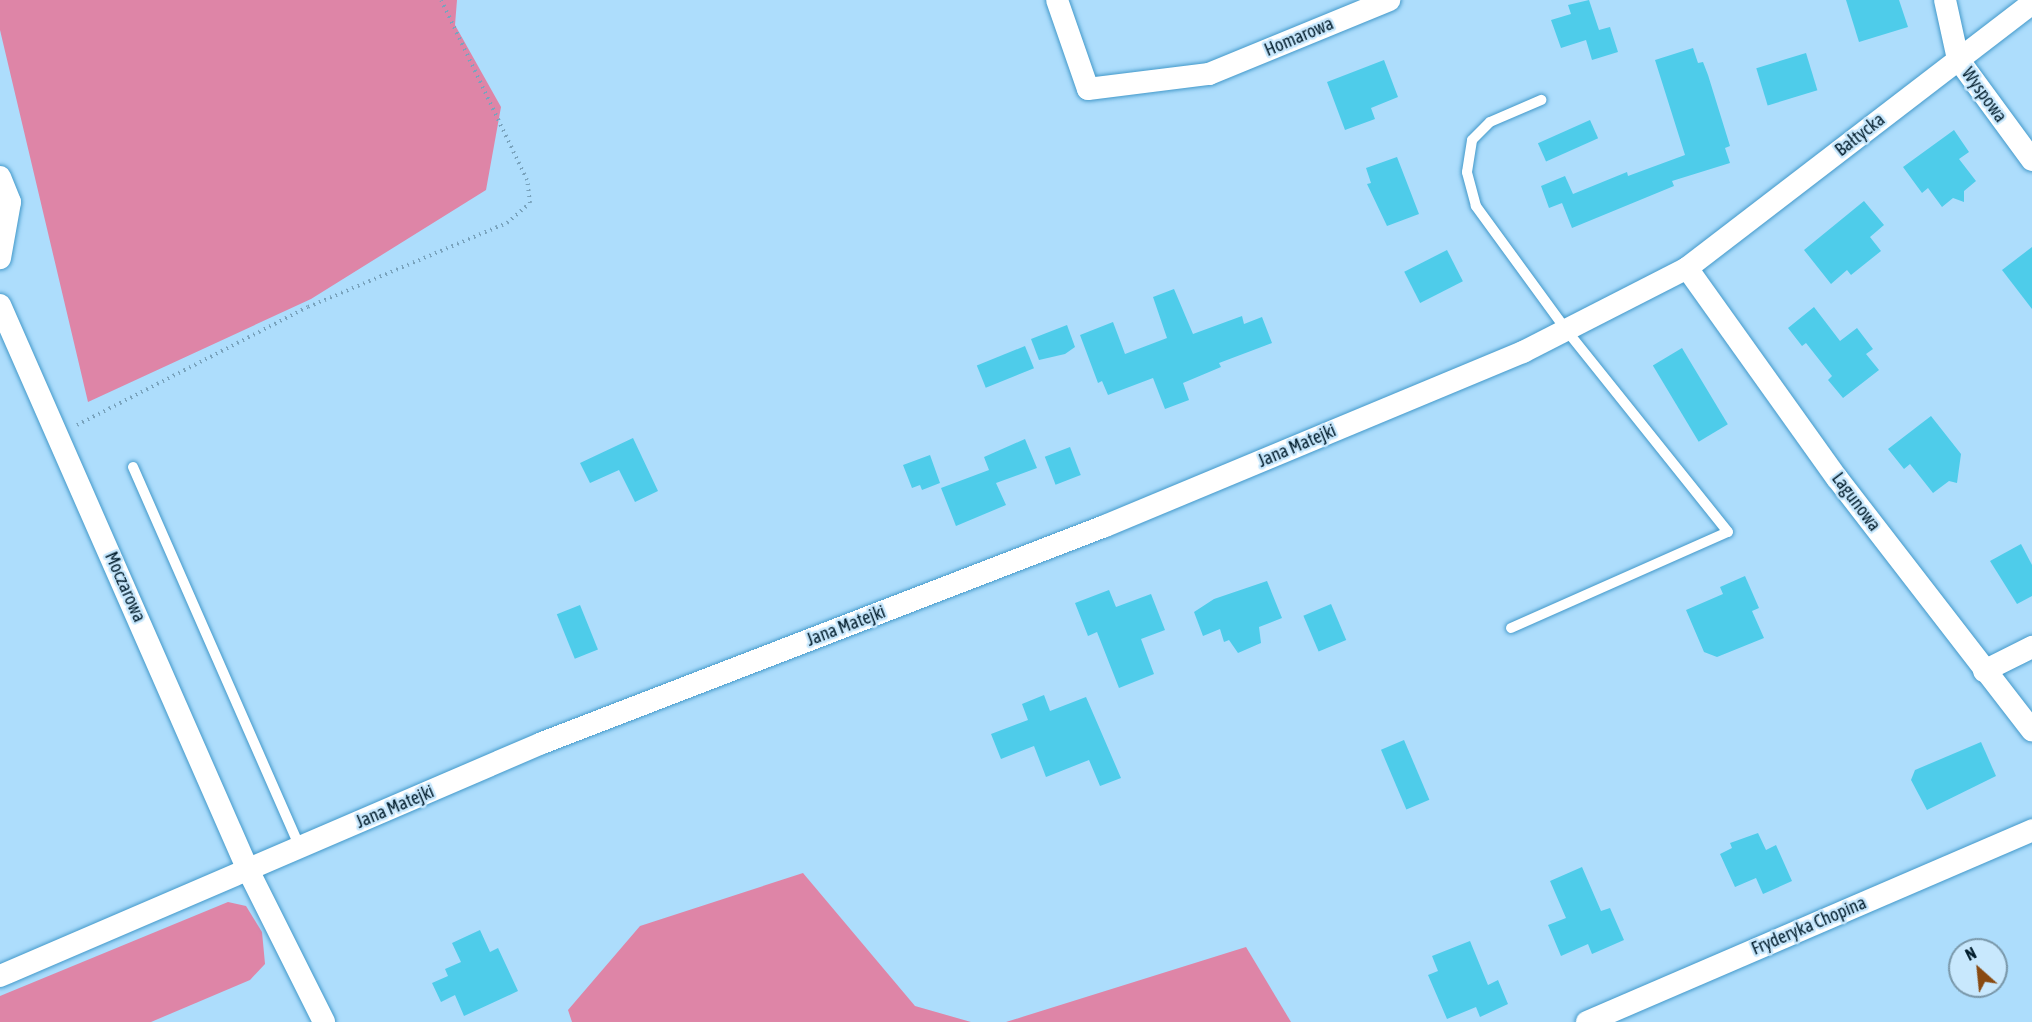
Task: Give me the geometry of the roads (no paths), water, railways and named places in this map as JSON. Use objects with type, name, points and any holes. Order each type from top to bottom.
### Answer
[{"type":"street","name":"Homarowa","points":[[1057,0],[1089,89],[1209,74],[1382,1]]},
{"type":"street","points":[[1945,0],[1958,59]]},
{"type":"street","name":"Bałtycka","points":[[1688,268],[2032,3]]},
{"type":"street","name":"Wyspowa","points":[[1958,59],[2032,160]]},
{"type":"street","points":[[0,177],[10,202],[0,258]]},
{"type":"street","name":"Jana Matejki","points":[[0,976],[542,743],[1116,521],[1567,331],[1688,268]]},
{"type":"street","name":"Lagunowa","points":[[1688,268],[1838,478],[1984,671],[2032,730]]},
{"type":"street","name":"Moczarowa","points":[[0,305],[248,870],[324,1022]]},
{"type":"street","points":[[1984,671],[2032,647]]},
{"type":"street","name":"Fryderyka Chopina","points":[[1587,1022],[2032,830]]},
{"type":"lane","points":[[1511,628],[1728,532],[1567,331],[1476,206],[1467,172],[1472,140],[1490,122],[1541,100]]},
{"type":"lane","points":[[133,467],[300,848]]}]
